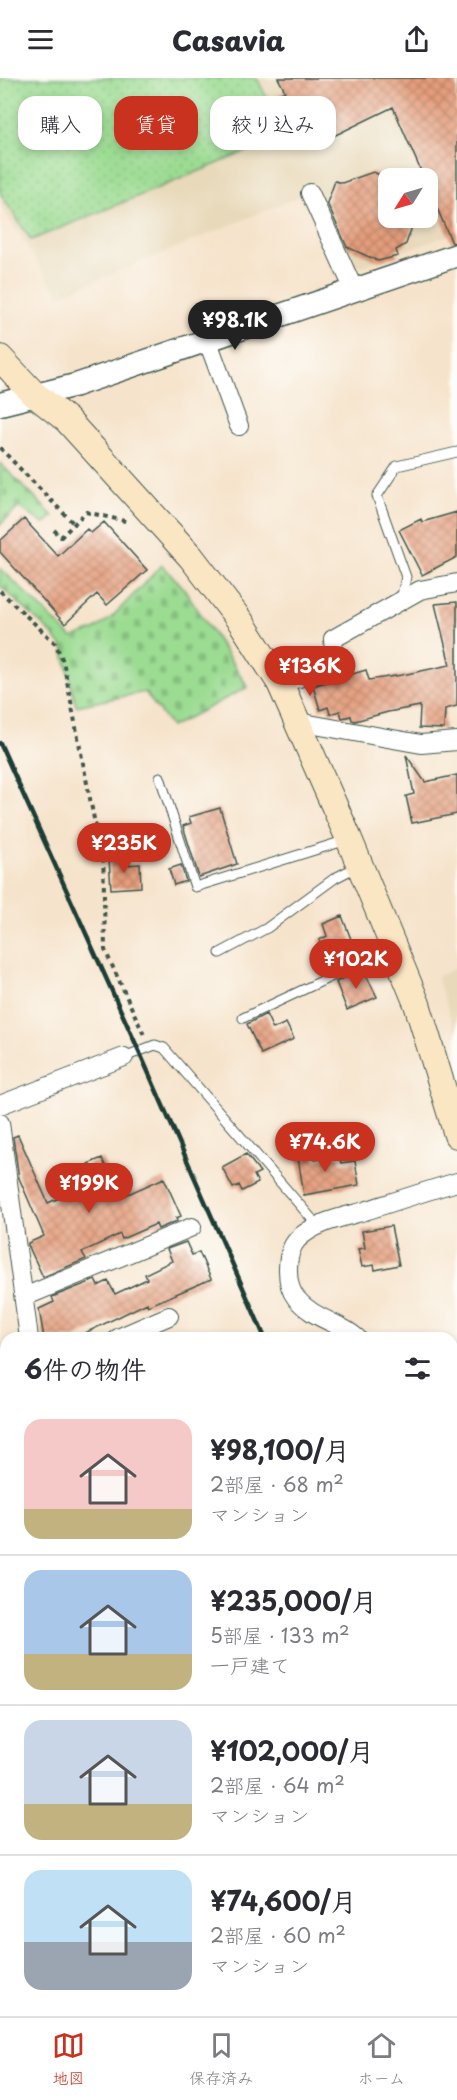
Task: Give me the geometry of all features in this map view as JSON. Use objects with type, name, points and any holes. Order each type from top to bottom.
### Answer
[{"type":"main road","points":[[0,358],[34,394],[67,420],[191,557],[241,622],[280,683],[395,947],[417,1004],[457,1135]]},
{"type":"street","points":[[310,193],[354,290]]},
{"type":"street","points":[[0,404],[76,385],[457,255]]},
{"type":"street","points":[[207,339],[239,426]]},
{"type":"street","points":[[280,683],[335,668],[333,639],[420,590],[457,583]]},
{"type":"street","points":[[298,723],[420,744],[457,741]]},
{"type":"street","points":[[0,1105],[124,1057]]},
{"type":"street","points":[[0,1123],[28,1332]]},
{"type":"street","points":[[350,1332],[308,1311],[294,1296],[288,1278],[288,1261],[297,1239],[318,1226],[457,1182]]},
{"type":"street","points":[[24,1296],[192,1227]]},
{"type":"street","points":[[132,1332],[169,1316]]},
{"type":"lane","points":[[401,600],[406,577],[377,496],[397,466],[457,452]]},
{"type":"lane","points":[[160,777],[195,887],[349,839]]},
{"type":"lane","points":[[220,953],[267,928],[335,878],[360,865]]},
{"type":"lane","points":[[243,1018],[395,947]]},
{"type":"lane","points":[[124,1057],[155,1045],[164,1048],[318,1226]]},
{"type":"path","points":[[0,448],[74,524]]},
{"type":"path","points":[[54,530],[61,537],[86,512],[138,525]]},
{"type":"path","points":[[0,591],[55,643],[68,675],[95,824],[103,844],[105,951],[149,1047]]},
{"type":"shaded area","points":[[0,78],[457,78],[457,232],[334,276],[303,195],[59,296],[0,205]]},
{"type":"shaded area","points":[[457,967],[457,1037],[437,977]]},
{"type":"green space","points":[[0,78],[257,78],[266,96],[210,96],[210,150],[251,150],[31,240],[0,193]]},
{"type":"green space","points":[[0,463],[53,516],[44,524],[19,507],[0,525]]},
{"type":"green space","points":[[162,565],[183,587],[248,687],[171,727],[145,692],[76,706],[63,648],[50,632],[0,586],[0,568],[72,638],[94,630],[112,617]]},
{"type":"building","points":[[278,78],[457,78],[457,242],[452,243],[438,210],[438,168],[420,168],[393,107],[336,135],[336,96],[276,96],[285,91]]},
{"type":"building","points":[[373,172],[378,174],[378,228],[412,228],[406,244],[396,250],[398,256],[378,261],[347,247],[327,203],[335,181],[342,183]]},
{"type":"building","points":[[457,512],[457,557],[422,575],[399,530],[421,519],[422,522]]},
{"type":"building","points":[[24,519],[58,556],[87,529],[91,533],[104,522],[147,570],[107,605],[97,594],[65,624],[0,552],[0,541]]},
{"type":"building","points":[[457,602],[457,706],[445,709],[444,729],[419,728],[420,706],[355,721],[351,716],[342,718],[340,711],[330,714],[328,707],[320,710],[313,686],[366,670],[369,680],[450,665],[435,604]]},
{"type":"building","points":[[406,755],[425,782],[457,775],[457,814],[412,823],[406,796],[414,794]]},
{"type":"building","points":[[220,808],[237,864],[199,877],[183,826],[191,823],[189,817]]},
{"type":"building","points":[[125,858],[126,865],[140,864],[141,887],[111,889],[109,859]]},
{"type":"building","points":[[181,865],[186,881],[174,885],[169,869]]},
{"type":"building","points":[[342,916],[358,957],[331,969],[319,940],[327,936],[323,924]]},
{"type":"building","points":[[363,969],[377,997],[347,1010],[336,982]]},
{"type":"building","points":[[266,1014],[273,1029],[286,1023],[294,1039],[261,1054],[247,1024]]},
{"type":"building","points":[[18,1135],[48,1203],[95,1182],[88,1164],[102,1158],[119,1198],[164,1178],[181,1216],[176,1218],[177,1221],[158,1229],[156,1224],[122,1239],[120,1234],[82,1252],[86,1259],[43,1277],[28,1245],[44,1236],[19,1178],[13,1137]]},
{"type":"building","points":[[313,1149],[315,1160],[339,1156],[341,1163],[355,1161],[359,1185],[304,1195],[297,1151]]},
{"type":"building","points":[[246,1154],[260,1172],[254,1175],[258,1183],[242,1191],[239,1185],[233,1188],[222,1167]]},
{"type":"building","points":[[391,1226],[399,1265],[375,1270],[374,1265],[362,1267],[358,1249],[365,1248],[362,1231]]},
{"type":"building","points":[[186,1242],[192,1255],[199,1252],[211,1279],[148,1306],[147,1303],[87,1332],[43,1332],[39,1309],[54,1302],[52,1297],[95,1280],[98,1286],[108,1281],[115,1294],[147,1279],[145,1274],[172,1261],[167,1249]]},
{"type":"railway","points":[[0,743],[262,1332]]}]
